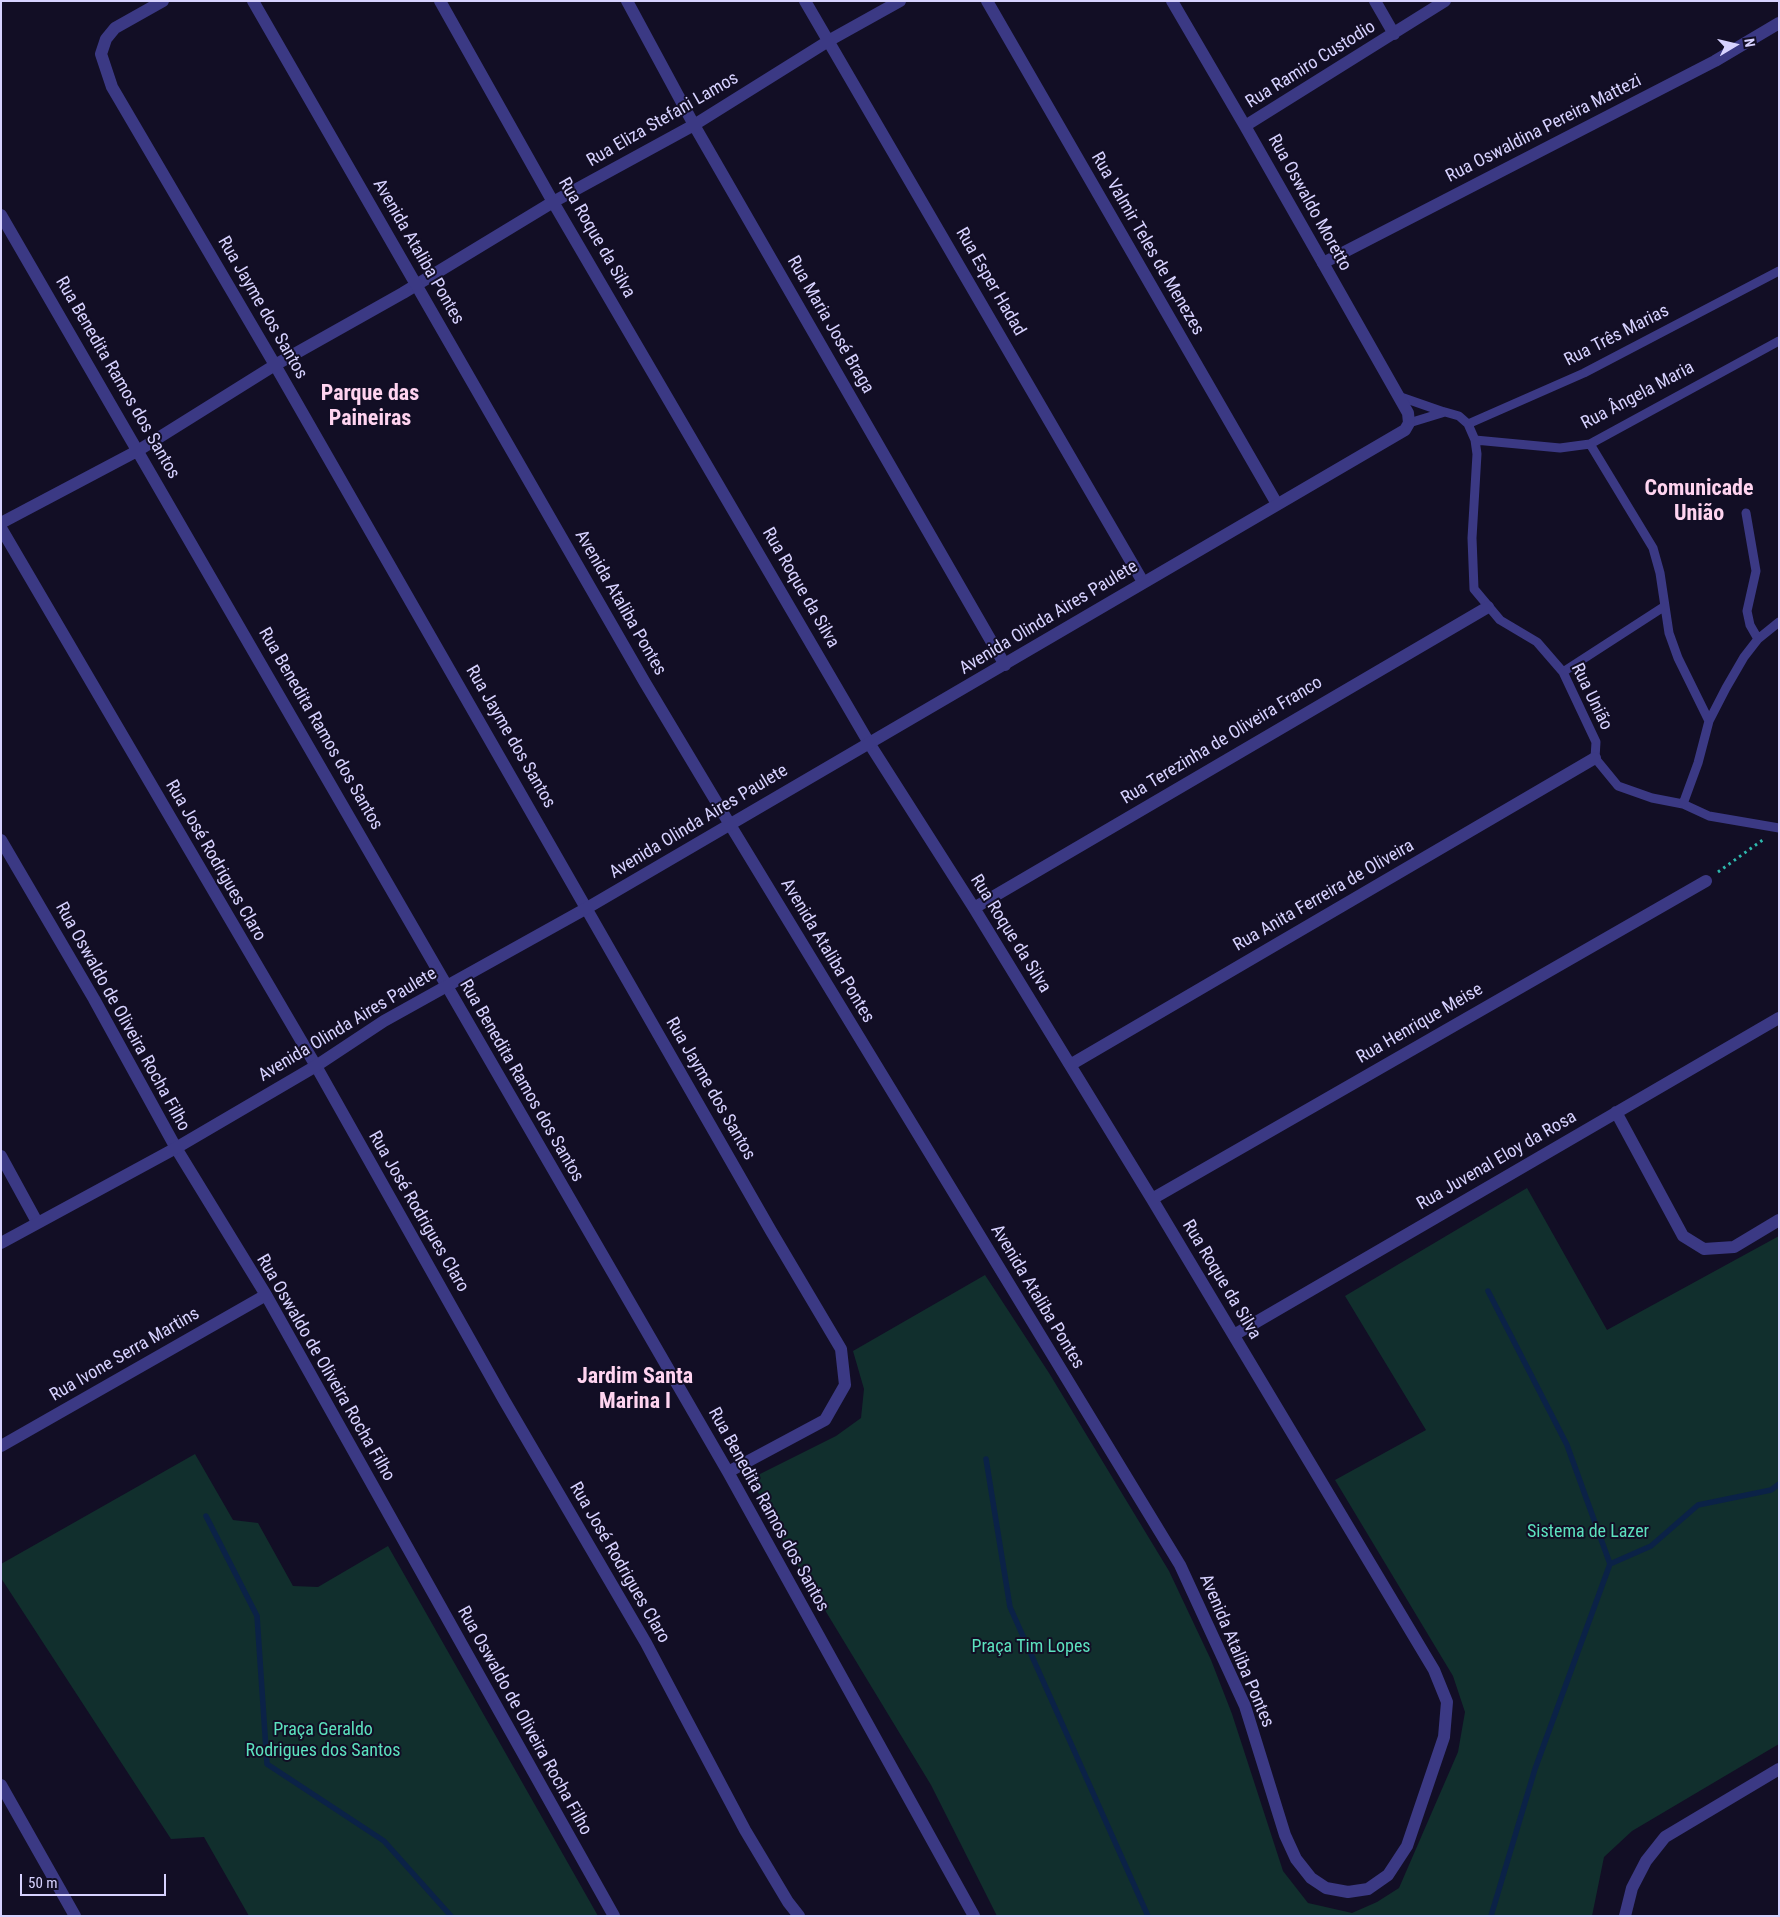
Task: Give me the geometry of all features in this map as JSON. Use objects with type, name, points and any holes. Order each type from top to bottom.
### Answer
[{"type":"street","name":"Rua Jayme dos Santos","points":[[163,1],[115,28],[106,38],[101,54],[105,72],[276,365],[766,1222],[841,1349],[845,1385],[825,1420],[728,1472]]},
{"type":"street","name":"Avenida Ataliba Pontes","points":[[253,1],[644,681],[1180,1565],[1245,1706],[1285,1835],[1296,1859],[1311,1878],[1326,1888],[1348,1892],[1368,1890]]},
{"type":"street","name":"Rua Roque da Silva","points":[[440,1],[554,202],[870,743],[974,908],[1152,1199],[1434,1670],[1447,1702],[1444,1737],[1407,1846],[1388,1875],[1368,1890]]},
{"type":"street","name":"Rua Maria José Braga","points":[[627,1],[694,125],[1005,665]]},
{"type":"street","name":"Rua Esper Hadad","points":[[805,1],[830,40],[1143,582]]},
{"type":"street","name":"Rua Eliza Stefani Lamos","points":[[1,523],[139,450],[276,365],[416,285],[554,202],[694,125],[830,40],[900,1]]},
{"type":"street","name":"Rua Valmir Teles de Menezes","points":[[987,1],[1277,504]]},
{"type":"street","name":"Rua Oswaldo Moretto","points":[[1172,1],[1246,126],[1408,413],[1409,423]]},
{"type":"street","name":"Rua Ramiro Custodio","points":[[1246,126],[1445,1]]},
{"type":"street","points":[[1376,2],[1394,34]]},
{"type":"street","name":"Rua Oswaldina Pereira Mattezi","points":[[1323,263],[1716,61],[1779,23]]},
{"type":"street","name":"Rua Benedita Ramos dos Santos","points":[[1,215],[139,450],[446,986],[728,1472],[974,1916]]},
{"type":"street","name":"Avenida Olinda Aires Paulete","points":[[1,1243],[176,1148],[316,1066],[384,1021],[587,908],[729,823],[1005,665],[1143,582],[1405,430],[1409,423]]},
{"type":"street","name":"Rua José Rodrigues Claro","points":[[1,528],[316,1066],[504,1400],[646,1642],[745,1830],[788,1902],[799,1916]]},
{"type":"street","name":"Rua Terezinha de Oliveira Franco","points":[[974,908],[1488,607]]},
{"type":"street","name":"Rua Anita Ferreira de Oliveira","points":[[1070,1065],[1595,758]]},
{"type":"street","name":"Rua Oswaldo de Oliveira Rocha Filho","points":[[1,840],[94,999],[176,1148],[266,1295],[614,1916]]},
{"type":"street","name":"Rua Henrique Meise","points":[[1152,1199],[1706,881]]},
{"type":"street","name":"Rua Juvenal Eloy da Rosa","points":[[1234,1335],[1779,1018]]},
{"type":"street","points":[[1616,1112],[1683,1236],[1704,1249],[1734,1247],[1779,1220]]},
{"type":"street","points":[[1,1156],[37,1222]]},
{"type":"street","name":"Rua Ivone Serra Martins","points":[[1,1446],[266,1295]]},
{"type":"street","points":[[1625,1916],[1632,1888],[1646,1861],[1666,1837],[1779,1769]]},
{"type":"street","points":[[1,1785],[75,1916]]},
{"type":"lane","name":"Rua Três Marias","points":[[1468,424],[1584,372],[1779,271]]},
{"type":"lane","name":"Rua Ângela Maria","points":[[1475,440],[1560,448],[1590,444],[1779,341]]},
{"type":"lane","points":[[1398,396],[1459,416],[1468,424]]},
{"type":"lane","points":[[1409,423],[1445,412]]},
{"type":"lane","name":"Rua União","points":[[1468,424],[1475,440],[1477,454],[1472,538],[1474,589],[1500,620],[1537,642],[1563,672],[1596,742],[1595,758],[1618,786],[1652,798],[1683,804],[1709,816],[1779,828]]},
{"type":"lane","points":[[1590,444],[1653,548],[1660,573],[1669,633],[1678,658],[1709,721]]},
{"type":"lane","points":[[1746,514],[1756,571],[1747,610],[1750,625],[1758,639]]},
{"type":"lane","points":[[1563,672],[1665,606]]},
{"type":"lane","points":[[1683,804],[1698,763],[1709,721],[1744,657],[1758,639],[1779,622]]},
{"type":"path","points":[[1706,881],[1771,834]]},
{"type":"green space","points":[[1527,1188],[1607,1330],[1779,1236],[1779,1744],[1632,1831],[1604,1857],[1592,1916],[997,1916],[931,1785],[774,1526],[756,1488],[760,1474],[836,1436],[861,1418],[864,1389],[853,1351],[985,1275],[1049,1373],[1169,1571],[1211,1660],[1232,1714],[1283,1871],[1308,1903],[1352,1913],[1377,1902],[1399,1888],[1458,1752],[1465,1712],[1453,1676],[1335,1480],[1426,1430],[1345,1296]]},
{"type":"green space","name":"Praça Geraldo Rodrigues dos Santos","points":[[195,1454],[233,1520],[258,1523],[293,1586],[318,1587],[388,1546],[598,1916],[249,1916],[204,1837],[171,1839],[1,1578],[1,1564]]},
{"type":"waterway","points":[[1488,1291],[1567,1445],[1610,1564],[1535,1769],[1491,1916]]},
{"type":"waterway","points":[[986,1459],[1010,1607],[1148,1916]]},
{"type":"waterway","points":[[1610,1564],[1651,1546],[1698,1505],[1771,1490],[1779,1484]]},
{"type":"waterway","points":[[206,1516],[257,1616],[267,1764],[384,1841],[451,1916]]},
{"type":"district","name":"Parque das Paineiras","points":[[370,406]]},
{"type":"district","name":"Comunicade União","points":[[1699,502]]},
{"type":"district","name":"Jardim Santa Marina I","points":[[635,1390]]},
{"type":"park label","name":"Sistema de Lazer","points":[[1588,1532]]},
{"type":"park label","name":"Praça Tim Lopes","points":[[1031,1647]]}]
